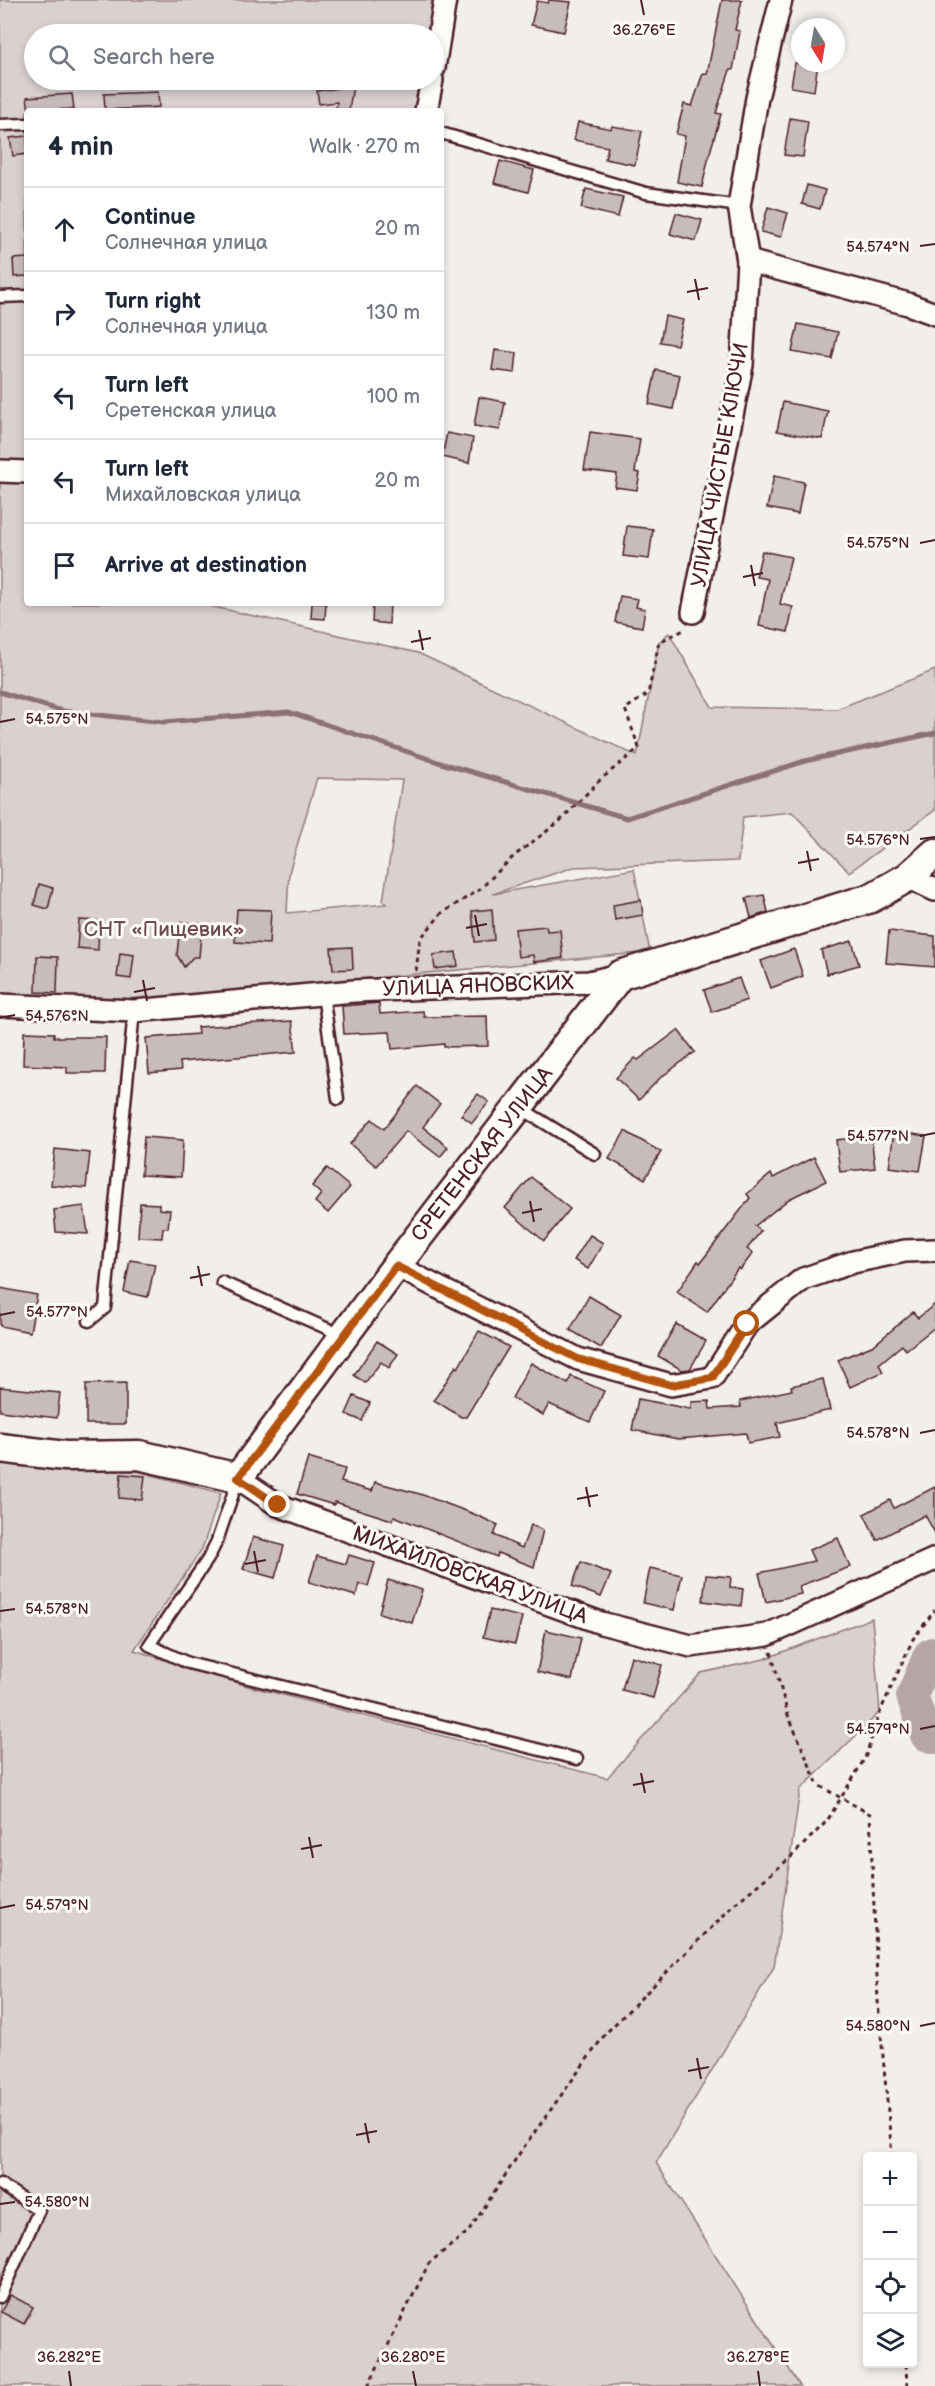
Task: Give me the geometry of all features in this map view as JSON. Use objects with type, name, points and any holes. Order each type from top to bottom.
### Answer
[{"type":"street","points":[[441,24],[445,0]]},
{"type":"street","name":"УЛИЦА ЧИСТЫЕ КЛЮЧИ","points":[[691,619],[742,365],[748,261],[739,206],[758,98],[781,0]]},
{"type":"street","points":[[427,108],[430,90]]},
{"type":"street","points":[[748,261],[908,304],[935,314]]},
{"type":"street","points":[[0,471],[24,472]]},
{"type":"street","name":"УЛИЦА ЯНОВСКИХ","points":[[0,1005],[134,1011],[323,994],[589,982],[620,975],[926,883],[935,853]]},
{"type":"street","name":"СРЕТЕНСКАЯ УЛИЦА","points":[[238,1478],[396,1266],[620,975]]},
{"type":"street","points":[[396,1266],[578,1359],[671,1385],[712,1378],[747,1324],[803,1278],[853,1262],[905,1251],[935,1250]]},
{"type":"street","name":"МИХАЙЛОВСКАЯ УЛИЦА","points":[[0,1448],[65,1455],[139,1455],[238,1478],[278,1505],[601,1623],[691,1646],[767,1635],[935,1559]]},
{"type":"lane","points":[[0,125],[24,124]]},
{"type":"lane","points":[[444,134],[646,193],[739,206]]},
{"type":"lane","points":[[0,297],[24,296]]},
{"type":"lane","points":[[323,994],[338,1099]]},
{"type":"lane","points":[[88,1321],[105,1308],[134,1011]]},
{"type":"lane","points":[[519,1107],[595,1154]]},
{"type":"lane","points":[[222,1282],[344,1336]]},
{"type":"lane","points":[[238,1478],[217,1541],[208,1558],[149,1645],[188,1663],[577,1759]]},
{"type":"lane","points":[[0,2184],[39,2210],[0,2297]]},
{"type":"path","points":[[414,989],[420,939],[442,913],[479,890],[514,856],[560,821],[600,780],[639,748],[625,709],[648,694],[659,642],[691,619]]},
{"type":"path","points":[[368,2386],[429,2263],[469,2231],[521,2151],[606,2033],[737,1902],[790,1858],[827,1821],[865,1758],[880,1712],[913,1639],[935,1610]]},
{"type":"path","points":[[767,1635],[788,1715],[818,1785],[870,1814],[878,2001],[892,2152]]},
{"type":"path","points":[[906,2368],[907,2386]]},
{"type":"green space","name":"СНТ «Пищевик»","points":[[0,0],[432,0],[428,24],[24,24],[24,90],[417,90],[414,108],[24,108],[24,606],[210,606],[418,653],[637,756],[659,642],[669,633],[712,707],[837,709],[935,670],[935,810],[849,872],[792,812],[743,817],[738,861],[574,867],[493,894],[634,869],[650,952],[118,1002],[0,995]],"holes":[[[317,778],[402,780],[383,901],[386,904],[287,913],[289,873]]]},
{"type":"green space","points":[[0,1456],[133,1470],[221,1493],[202,1549],[134,1650],[244,1685],[607,1778],[701,1673],[764,1659],[872,1618],[880,1712],[800,1790],[774,1967],[656,2163],[800,2386],[0,2386]]},
{"type":"building","points":[[549,0],[571,2],[564,32],[531,25],[537,1],[548,3]]},
{"type":"building","points":[[722,0],[742,0],[735,30],[740,31],[733,70],[730,70],[716,113],[721,114],[702,187],[677,182],[685,136],[676,134],[684,104],[692,106],[703,73],[707,74]]},
{"type":"building","points":[[794,72],[817,72],[814,91],[791,87]]},
{"type":"building","points":[[352,90],[349,108],[336,108],[337,102],[319,104],[317,91]]},
{"type":"building","points":[[158,92],[159,107],[105,108],[104,94]]},
{"type":"building","points":[[72,94],[74,108],[29,108],[27,97]]},
{"type":"building","points":[[790,118],[808,121],[803,157],[784,155]]},
{"type":"building","points":[[578,122],[611,129],[612,126],[642,131],[635,165],[605,159],[608,147],[574,140]]},
{"type":"building","points":[[24,136],[24,154],[13,156],[10,138]]},
{"type":"building","points":[[500,161],[534,170],[528,192],[494,183]]},
{"type":"building","points":[[807,185],[825,190],[820,209],[802,204]]},
{"type":"building","points":[[586,189],[623,197],[618,217],[581,208]]},
{"type":"building","points":[[768,207],[788,213],[781,237],[761,232]]},
{"type":"building","points":[[676,213],[702,220],[696,241],[670,234]]},
{"type":"building","points":[[24,258],[24,276],[14,277],[13,259]]},
{"type":"building","points":[[665,316],[683,320],[677,345],[660,342]]},
{"type":"building","points":[[798,324],[838,332],[832,359],[792,352]]},
{"type":"building","points":[[495,350],[517,353],[515,373],[492,370]]},
{"type":"building","points":[[656,370],[680,375],[673,409],[649,404]]},
{"type":"building","points":[[479,397],[505,402],[500,430],[474,426]]},
{"type":"building","points":[[783,402],[828,411],[822,439],[777,431]]},
{"type":"building","points":[[590,432],[640,439],[635,472],[640,473],[637,490],[615,487],[617,474],[584,470]]},
{"type":"building","points":[[447,433],[473,438],[469,463],[444,457]]},
{"type":"building","points":[[774,476],[804,482],[798,514],[767,508]]},
{"type":"building","points":[[627,526],[653,529],[649,559],[623,556]]},
{"type":"building","points":[[762,551],[791,557],[780,604],[793,607],[788,632],[759,626],[768,579],[756,577]]},
{"type":"building","points":[[620,596],[638,599],[636,607],[645,609],[642,627],[615,622]]},
{"type":"building","points":[[312,606],[326,606],[325,619],[311,618]]},
{"type":"building","points":[[373,606],[390,606],[389,624],[372,622]]},
{"type":"building","points":[[39,884],[53,888],[48,909],[34,905]]},
{"type":"building","points":[[764,895],[768,912],[751,918],[746,898]]},
{"type":"building","points":[[641,900],[643,915],[615,920],[613,905]]},
{"type":"building","points":[[237,909],[271,910],[269,944],[235,942]]},
{"type":"building","points":[[492,909],[494,940],[475,942],[472,911]]},
{"type":"building","points":[[79,920],[99,921],[98,950],[77,948]]},
{"type":"building","points":[[181,922],[202,924],[199,957],[193,957],[184,967],[177,955],[179,935],[170,929],[180,925]]},
{"type":"building","points":[[546,926],[547,931],[560,930],[563,958],[534,962],[533,955],[518,957],[515,929]]},
{"type":"building","points":[[889,931],[935,936],[935,967],[886,963]]},
{"type":"building","points":[[852,941],[859,965],[827,974],[821,950]]},
{"type":"building","points":[[352,947],[353,969],[333,970],[331,948]]},
{"type":"building","points":[[794,949],[803,976],[771,988],[761,961]]},
{"type":"building","points":[[456,952],[458,966],[435,969],[433,955]]},
{"type":"building","points":[[120,953],[134,955],[131,979],[117,977]]},
{"type":"building","points":[[37,956],[58,957],[57,993],[36,992]]},
{"type":"building","points":[[739,978],[747,1000],[712,1012],[704,990]]},
{"type":"building","points":[[379,1003],[380,1014],[423,1011],[424,1017],[487,1016],[488,1046],[444,1047],[444,1044],[392,1049],[390,1032],[344,1034],[342,1006]]},
{"type":"building","points":[[292,1021],[296,1052],[180,1062],[181,1070],[149,1073],[146,1038],[198,1034],[197,1027]]},
{"type":"building","points":[[678,1030],[695,1052],[660,1078],[639,1100],[616,1078],[635,1058],[638,1060]]},
{"type":"building","points":[[24,1032],[54,1033],[54,1037],[106,1037],[105,1073],[67,1073],[67,1067],[23,1065]]},
{"type":"building","points":[[417,1086],[440,1104],[423,1127],[448,1147],[440,1157],[406,1131],[376,1166],[350,1144],[372,1119],[384,1129]]},
{"type":"building","points":[[478,1094],[489,1102],[472,1123],[461,1115]]},
{"type":"building","points":[[625,1131],[661,1152],[645,1179],[609,1159]]},
{"type":"building","points":[[894,1131],[926,1136],[920,1171],[889,1167]]},
{"type":"building","points":[[871,1136],[875,1168],[840,1172],[836,1140]]},
{"type":"building","points":[[144,1137],[183,1140],[181,1177],[141,1175]]},
{"type":"building","points":[[55,1149],[90,1153],[86,1188],[51,1185]]},
{"type":"building","points":[[814,1157],[826,1181],[789,1199],[755,1226],[761,1231],[747,1249],[753,1253],[740,1270],[738,1268],[707,1312],[677,1292],[698,1261],[700,1263],[750,1198],[747,1194],[771,1174],[773,1178]]},
{"type":"building","points":[[327,1168],[350,1187],[328,1213],[315,1202],[321,1194],[312,1186]]},
{"type":"building","points":[[531,1177],[570,1209],[544,1241],[505,1208]]},
{"type":"building","points":[[140,1203],[159,1204],[159,1209],[170,1210],[168,1228],[163,1228],[162,1238],[138,1237]]},
{"type":"building","points":[[84,1206],[88,1234],[56,1232],[54,1210]]},
{"type":"building","points":[[590,1235],[603,1243],[588,1269],[574,1260]]},
{"type":"building","points":[[130,1260],[155,1264],[148,1297],[124,1292]]},
{"type":"building","points":[[0,1288],[37,1295],[30,1332],[0,1326]]},
{"type":"building","points":[[589,1296],[621,1315],[601,1348],[570,1330]]},
{"type":"building","points":[[935,1304],[935,1327],[906,1350],[902,1345],[879,1364],[883,1372],[850,1387],[838,1360],[874,1345],[913,1312],[918,1318]]},
{"type":"building","points":[[676,1324],[706,1341],[690,1369],[682,1370],[658,1356]]},
{"type":"building","points":[[479,1331],[509,1347],[466,1417],[461,1417],[434,1400],[456,1366],[458,1368]]},
{"type":"building","points":[[377,1341],[398,1354],[389,1368],[381,1362],[365,1383],[354,1375]]},
{"type":"building","points":[[531,1363],[568,1384],[571,1376],[604,1391],[590,1422],[549,1404],[543,1415],[512,1398]]},
{"type":"building","points":[[823,1379],[830,1410],[777,1423],[780,1437],[748,1443],[746,1433],[678,1439],[632,1430],[638,1399],[691,1409],[691,1402],[709,1401],[710,1409],[741,1407],[740,1401],[792,1390],[791,1386]]},
{"type":"building","points":[[126,1383],[126,1424],[86,1424],[86,1384]]},
{"type":"building","points":[[0,1387],[60,1393],[57,1418],[0,1411]]},
{"type":"building","points":[[354,1396],[370,1403],[362,1421],[346,1414]]},
{"type":"building","points":[[308,1458],[345,1469],[341,1482],[372,1491],[375,1482],[420,1494],[474,1514],[498,1525],[494,1535],[522,1548],[531,1525],[543,1530],[534,1567],[498,1553],[497,1557],[394,1516],[392,1520],[335,1502],[334,1505],[297,1494]]},
{"type":"building","points":[[121,1474],[145,1476],[142,1500],[119,1498]]},
{"type":"building","points":[[935,1487],[935,1533],[925,1515],[877,1540],[864,1514],[890,1500],[894,1508]]},
{"type":"building","points":[[253,1537],[284,1546],[275,1578],[243,1569]]},
{"type":"building","points":[[838,1538],[850,1567],[799,1586],[801,1594],[766,1602],[759,1573],[814,1561],[809,1550]]},
{"type":"building","points":[[349,1555],[375,1563],[368,1586],[359,1584],[356,1596],[309,1582],[317,1556],[346,1564]]},
{"type":"building","points":[[581,1562],[611,1574],[601,1597],[572,1586]]},
{"type":"building","points":[[650,1568],[682,1575],[674,1610],[643,1603]]},
{"type":"building","points":[[706,1575],[731,1577],[730,1587],[743,1589],[741,1606],[703,1601]]},
{"type":"building","points":[[388,1580],[422,1590],[412,1623],[379,1613]]},
{"type":"building","points":[[490,1610],[522,1617],[515,1644],[483,1637]]},
{"type":"building","points":[[546,1630],[581,1638],[572,1680],[537,1672]]},
{"type":"building","points":[[631,1656],[662,1665],[653,1698],[622,1690]]},
{"type":"building","points":[[10,2295],[33,2307],[24,2324],[1,2312]]},
{"type":"waterway","points":[[0,692],[62,711],[164,722],[289,712],[441,763],[627,818],[805,761],[935,733]]},
{"type":"waterway","points":[[935,1652],[929,1655],[912,1696],[926,1735],[935,1738]]},
{"type":"route","points":[[278,1505],[238,1478],[396,1266],[578,1359],[671,1385],[712,1378],[747,1324]]}]
